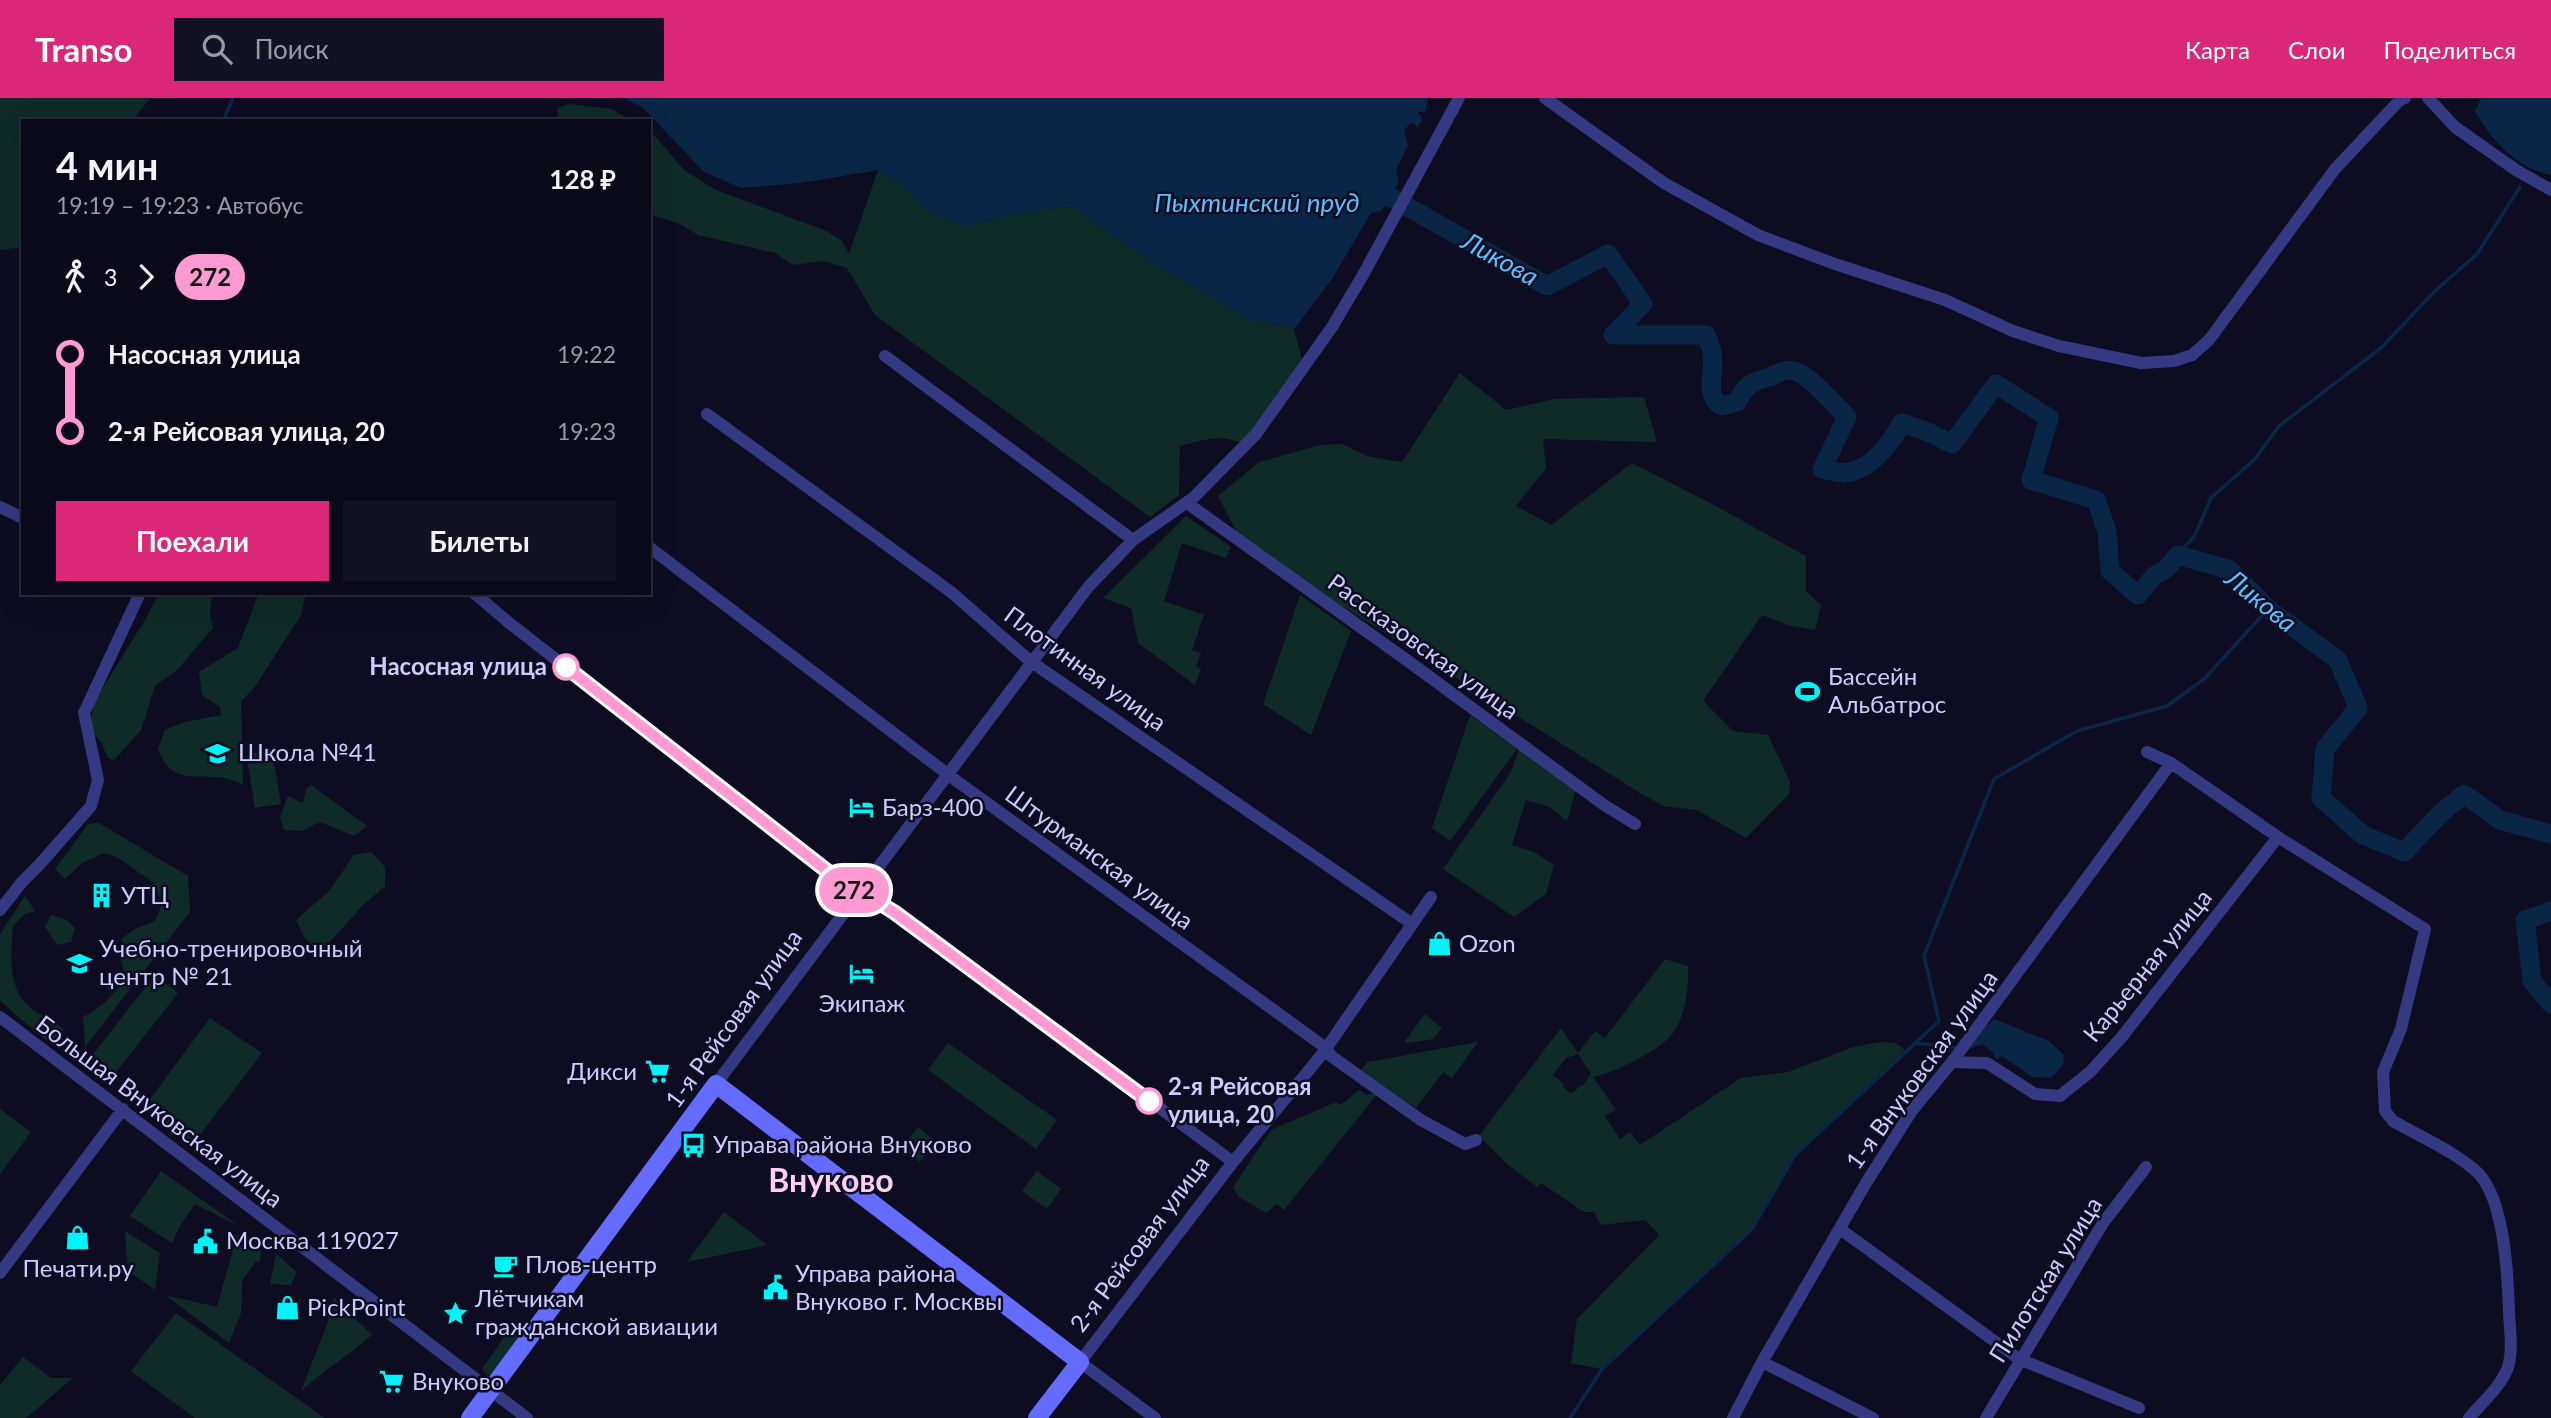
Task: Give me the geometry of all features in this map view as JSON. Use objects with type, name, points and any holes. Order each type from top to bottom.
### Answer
[{"type":"street","name":"1-я Рейсовая улица","points":[[470,1418],[858,892],[1089,586],[1133,540],[1187,503],[1256,434],[1332,327],[1459,98]]},
{"type":"street","points":[[1545,98],[1664,183],[1758,235],[1832,263],[1945,300],[2013,331],[2059,346],[2141,363],[2175,361],[2192,355],[2209,340],[2335,169],[2399,101],[2405,98]]},
{"type":"street","points":[[2428,98],[2455,127],[2516,170],[2551,190]]},
{"type":"street","points":[[885,356],[1133,540]]},
{"type":"street","name":"Плотинная улица","points":[[707,414],[951,592],[1030,661],[1411,923]]},
{"type":"street","name":"Рассказовская улица","points":[[1187,503],[1635,824]]},
{"type":"street","points":[[0,507],[21,517]]},
{"type":"street","name":"Штурманская улица","points":[[651,549],[948,774],[1326,1048],[1331,1056],[1421,1120],[1465,1144],[1476,1140]]},
{"type":"street","points":[[0,910],[22,881],[91,806],[99,780],[84,713],[139,595]]},
{"type":"street","points":[[476,595],[808,857],[858,892],[905,920],[1233,1162]]},
{"type":"street","points":[[2147,751],[2171,763],[2278,836],[2425,929],[2401,1029],[2383,1072],[2385,1111],[2393,1121],[2465,1163],[2481,1176],[2491,1192],[2500,1221],[2509,1295],[2510,1359],[2507,1371],[2469,1418]]},
{"type":"street","name":"1-я Внуковская улица","points":[[1733,1418],[1762,1362],[1866,1182],[1911,1112],[1952,1062],[2171,763]]},
{"type":"street","name":"Карьерная улица","points":[[1952,1062],[1987,1063],[2035,1094],[2060,1096],[2090,1072],[2121,1038],[2278,836]]},
{"type":"street","name":"2-я Рейсовая улица","points":[[1037,1418],[1233,1162],[1326,1048],[1430,897]]},
{"type":"street","name":"Большая Внуковская улица","points":[[0,1017],[527,1418]]},
{"type":"street","points":[[716,1084],[1155,1418]]},
{"type":"street","points":[[0,1273],[123,1109]]},
{"type":"street","name":"Пилотская улица","points":[[1986,1418],[2103,1223],[2146,1167]]},
{"type":"street","points":[[1840,1229],[2019,1359],[2139,1408]]},
{"type":"street","points":[[1762,1362],[1873,1418]]},
{"type":"green space","points":[[0,98],[150,98],[134,119],[21,119],[21,247],[0,250]]},
{"type":"green space","points":[[568,104],[611,109],[629,119],[557,119],[558,108]]},
{"type":"green space","points":[[651,131],[684,170],[716,190],[827,231],[842,241],[849,254],[878,170],[910,192],[927,212],[967,226],[1041,209],[1073,207],[1151,262],[1250,320],[1294,329],[1304,367],[1246,445],[1221,438],[1180,446],[1179,495],[1150,517],[875,315],[847,268],[824,261],[793,265],[775,253],[698,235],[680,224],[651,215]]},
{"type":"green space","points":[[1460,373],[1506,410],[1554,399],[1644,397],[1657,442],[1543,439],[1546,468],[1516,506],[1551,525],[1632,463],[1806,556],[1806,591],[1821,605],[1815,630],[1788,625],[1762,615],[1703,701],[1733,731],[1768,735],[1790,782],[1789,794],[1746,838],[1697,810],[1663,806],[1640,793],[1243,544],[1218,496],[1259,462],[1320,445],[1342,444],[1367,456],[1402,462]]},
{"type":"green space","points":[[1186,516],[1231,547],[1226,558],[1182,543],[1164,601],[1204,615],[1192,650],[1201,653],[1196,666],[1201,669],[1195,685],[1138,643],[1131,608],[1103,598]]},
{"type":"green space","points":[[158,595],[212,595],[210,615],[213,628],[178,669],[155,686],[141,730],[114,760],[108,758],[101,742],[90,729],[94,702]]},
{"type":"green space","points":[[258,595],[306,595],[301,615],[254,688],[241,701],[243,784],[220,777],[189,776],[174,772],[158,749],[165,730],[185,722],[221,715],[220,707],[202,695],[199,672],[238,648]]},
{"type":"green space","points":[[1300,595],[1351,631],[1311,735],[1263,704]]},
{"type":"green space","points":[[1470,715],[1517,749],[1450,841],[1432,828]]},
{"type":"green space","points":[[1521,743],[1577,785],[1567,821],[1549,807],[1526,800],[1512,845],[1534,852],[1554,865],[1546,894],[1514,917],[1443,869],[1511,772]]},
{"type":"green space","points":[[272,750],[281,804],[255,808],[246,754]]},
{"type":"green space","points":[[311,785],[367,826],[354,836],[320,822],[301,831],[284,830],[280,817],[288,796],[303,803],[306,789]]},
{"type":"green space","points":[[99,823],[188,876],[190,912],[85,1047],[83,1017],[107,1000],[125,976],[119,950],[122,938],[155,921],[162,904],[154,883],[117,857],[104,853],[82,863],[65,879],[55,869],[88,824]]},
{"type":"green space","points":[[371,852],[385,867],[385,886],[362,906],[321,952],[305,939],[296,920],[329,891],[354,855]]},
{"type":"green space","points":[[25,896],[35,911],[25,914],[13,926],[12,973],[19,994],[26,1003],[63,1029],[59,1047],[43,1038],[0,1001],[0,934]]},
{"type":"green space","points":[[51,915],[67,920],[75,928],[71,942],[57,945],[45,927]]},
{"type":"green space","points":[[1665,959],[1688,966],[1686,1001],[1673,1033],[1658,1047],[1636,1060],[1593,1077],[1616,1110],[1605,1116],[1620,1139],[1630,1132],[1640,1145],[1741,1078],[1788,1072],[1853,1047],[1880,1042],[1895,1043],[1905,1050],[1795,1155],[1752,1229],[1602,1369],[1571,1363],[1577,1319],[1659,1235],[1645,1220],[1601,1225],[1594,1212],[1584,1212],[1541,1183],[1537,1187],[1507,1164],[1481,1138],[1476,1140],[1561,1028],[1578,1053],[1595,1031],[1605,1038]],"holes":[[[1578,1054],[1591,1074],[1584,1084],[1571,1093],[1553,1075],[1566,1058]]]},
{"type":"green space","points":[[155,975],[178,993],[110,1080],[87,1062]]},
{"type":"green space","points":[[1425,1014],[1442,1028],[1433,1039],[1407,1043],[1405,1041]]},
{"type":"green space","points":[[210,1018],[262,1053],[194,1143],[145,1106]]},
{"type":"green space","points":[[1478,1042],[1452,1078],[1443,1072],[1416,1108],[1361,1070],[1367,1062]]},
{"type":"green space","points":[[948,1043],[1057,1120],[1036,1149],[928,1070]]},
{"type":"green space","points":[[1359,1090],[1367,1095],[1379,1092],[1284,1210],[1277,1204],[1266,1213],[1239,1197],[1233,1187],[1271,1130],[1336,1102],[1341,1105]]},
{"type":"green space","points":[[0,1109],[31,1132],[0,1174]]},
{"type":"green space","points":[[918,1127],[936,1142],[920,1162],[901,1149]]},
{"type":"green space","points":[[161,1171],[239,1226],[195,1204],[172,1243],[130,1216]]},
{"type":"green space","points":[[1037,1171],[1061,1189],[1047,1209],[1022,1191]]},
{"type":"green space","points":[[724,1212],[767,1245],[687,1262]]},
{"type":"green space","points":[[125,1231],[160,1253],[155,1290],[128,1271]]},
{"type":"green space","points":[[237,1235],[261,1251],[260,1261],[255,1262],[242,1281],[241,1313],[229,1343],[165,1295],[217,1307]]},
{"type":"green space","points":[[276,1254],[297,1272],[291,1285],[270,1284]]},
{"type":"green space","points":[[334,1298],[372,1335],[301,1391],[328,1322]]},
{"type":"green space","points":[[176,1313],[325,1418],[195,1418],[131,1371]]},
{"type":"green space","points":[[516,1320],[522,1323],[525,1332],[494,1374],[487,1376],[482,1369]]},
{"type":"green space","points":[[23,1357],[51,1378],[73,1378],[26,1418],[0,1418],[0,1385]]},
{"type":"water","name":"Пыхтинский пруд","points":[[623,98],[1428,100],[1425,113],[1418,113],[1423,118],[1418,127],[1411,123],[1404,130],[1408,145],[1396,170],[1399,181],[1389,203],[1386,202],[1381,211],[1371,213],[1332,279],[1294,329],[1250,320],[1151,262],[1073,207],[1041,209],[967,226],[927,212],[910,192],[878,170],[800,183],[741,188],[704,172],[642,107]]},
{"type":"water","points":[[2481,98],[2551,98],[2551,175],[2527,166],[2498,143],[2475,112]]},
{"type":"water","points":[[1994,1019],[2049,1041],[2064,1055],[2063,1065],[2051,1078],[2032,1077],[2002,1056],[1996,1059],[1992,1051],[1982,1044],[1969,1049],[1973,1037]]},
{"type":"waterway","points":[[224,119],[233,98]]},
{"type":"waterway","points":[[2178,555],[2195,535],[2211,498],[2255,459],[2279,426],[2381,348],[2434,292],[2477,254],[2520,187]]},
{"type":"waterway","name":"Ликова","points":[[1367,193],[1392,198],[1547,286],[1608,254],[1643,304],[1613,335],[1706,335],[1713,359],[1713,396],[1722,406],[1737,402],[1746,388],[1753,383],[1786,370],[1803,375],[1828,397],[1847,417],[1822,469],[1844,473],[1863,467],[1879,455],[1902,423],[1952,444],[1996,384],[2049,418],[2031,480],[2096,500],[2107,531],[2110,571],[2138,595],[2154,576],[2167,568],[2178,555],[2230,570],[2268,609],[2338,660],[2358,708],[2325,749],[2321,798],[2363,835],[2404,852],[2440,814],[2464,794],[2500,820],[2551,834]]},
{"type":"waterway","points":[[1570,1418],[1602,1369],[1752,1229],[1795,1155],[1939,1021],[1924,956],[1994,779],[2077,731],[2167,706],[2204,679],[2268,609]]},
{"type":"waterway","name":"Ликова","points":[[2551,911],[2525,920],[2532,981],[2551,1004]]},
{"type":"waterway","points":[[1915,1043],[1959,1048]]},
{"type":"bus line","name":"272","points":[[566,667],[831,874],[894,912],[1149,1101]]},
{"type":"place","name":"Насосная улица","points":[[566,667]]},
{"type":"place","name":"Бассейн Альбатрос","points":[[1808,691]]},
{"type":"place","name":"Школа №41","points":[[218,753]]},
{"type":"place","name":"Барз-400","points":[[862,808]]},
{"type":"place","name":"УТЦ","points":[[101,896]]},
{"type":"place","name":"Ozon","points":[[1439,944]]},
{"type":"place","name":"Учебно-тренировочный центр № 21","points":[[79,963]]},
{"type":"place","name":"Экипаж","points":[[862,973]]},
{"type":"place","name":"Дикси","points":[[657,1072]]},
{"type":"place","name":"2-я Рейсовая улица, 20","points":[[1149,1101]]},
{"type":"place","name":"Управа района Внуково","points":[[693,1145]]},
{"type":"place","name":"Печати.ру","points":[[78,1238]]},
{"type":"place","name":"Москва 119027","points":[[206,1241]]},
{"type":"place","name":"Плов-центр","points":[[505,1265]]},
{"type":"place","name":"Управа района Внуково г. Москвы","points":[[775,1288]]},
{"type":"place","name":"PickPoint","points":[[287,1308]]},
{"type":"place","name":"Лётчикам гражданской авиации","points":[[455,1313]]},
{"type":"place","name":"Внуково","points":[[392,1382]]},
{"type":"district","name":"Внуково","points":[[831,1181]]}]
